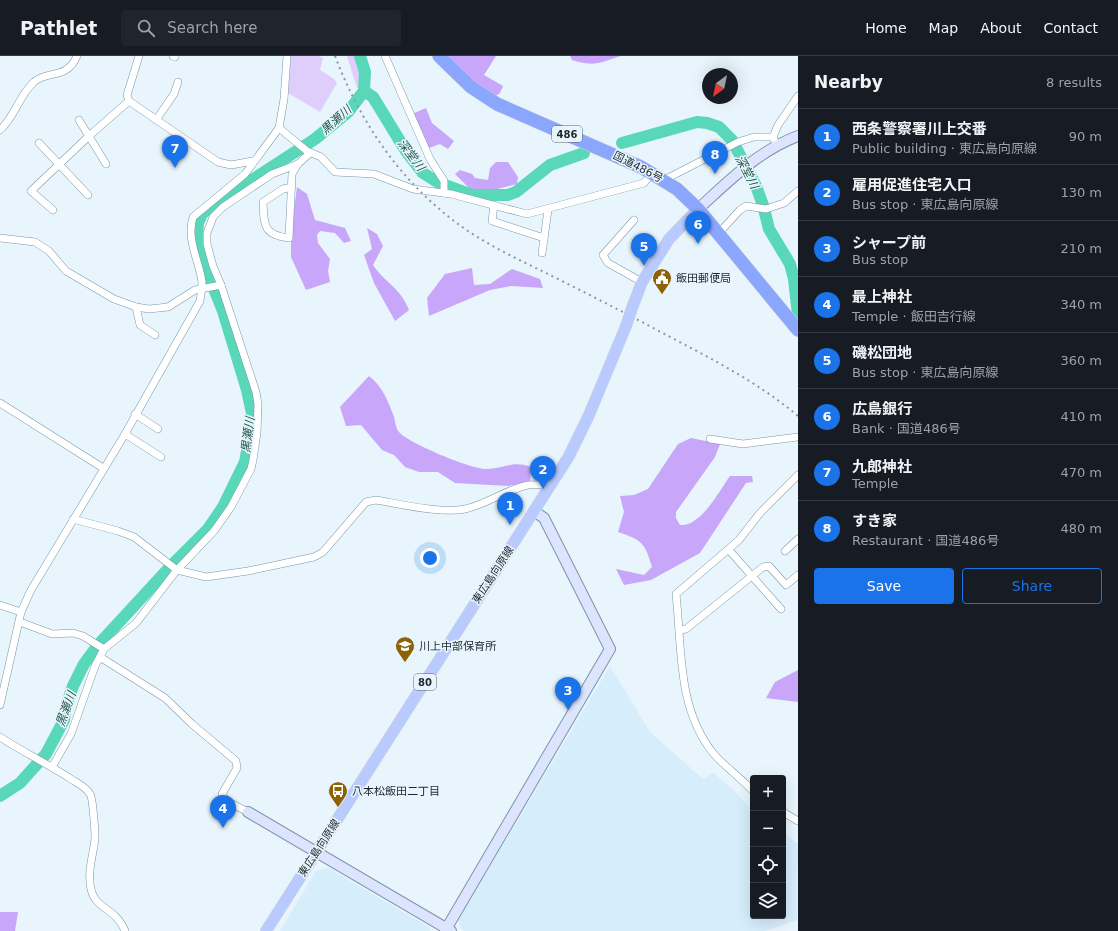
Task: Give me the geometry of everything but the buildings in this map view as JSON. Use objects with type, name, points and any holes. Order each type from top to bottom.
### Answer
[{"type":"highway","name":"国道486号","points":[[439,56],[471,87],[497,104],[591,144],[664,180],[698,209],[796,323]]},
{"type":"main road","name":"東広島向原線","points":[[266,931],[569,456],[589,415],[626,326],[642,282],[669,239],[698,209]]},
{"type":"street","points":[[0,130],[12,116],[25,92],[34,81],[63,72],[75,62],[77,56]]},
{"type":"street","points":[[138,56],[127,95],[129,101],[218,162],[232,165],[253,161]]},
{"type":"street","points":[[0,705],[20,622],[21,612],[31,590],[125,434],[200,301],[204,288],[192,249],[191,225],[193,217],[245,174],[253,161],[279,128],[284,99],[288,56]]},
{"type":"street","points":[[385,56],[430,159],[444,187]]},
{"type":"street","points":[[156,120],[174,94],[178,82]]},
{"type":"street","points":[[698,209],[775,141],[778,125],[798,96]]},
{"type":"street","points":[[53,210],[32,191],[58,164],[129,101]]},
{"type":"street","points":[[79,120],[106,164]]},
{"type":"street","points":[[279,128],[309,152],[321,157],[335,172],[374,174],[413,189],[444,187],[494,205],[527,214],[548,210],[644,183],[652,173]]},
{"type":"street","points":[[664,180],[738,142],[754,137],[775,141],[798,136]]},
{"type":"street","points":[[38,143],[88,196]]},
{"type":"street","points":[[292,187],[283,190],[263,202],[264,223],[267,230],[278,236],[289,238],[292,187],[292,174],[298,164],[309,152]]},
{"type":"street","points":[[50,766],[71,734],[104,649],[136,623],[177,570],[214,531],[231,507],[251,469],[255,447],[258,404],[256,392],[207,244],[207,233],[213,217],[223,207],[250,187],[272,174],[298,164]]},
{"type":"street","points":[[718,234],[740,210],[746,206],[766,209],[784,203],[798,191]]},
{"type":"street","points":[[494,205],[492,222],[544,238]]},
{"type":"street","points":[[542,253],[548,210]]},
{"type":"street","points":[[634,220],[603,255],[608,263],[642,282]]},
{"type":"street","points":[[0,238],[35,242],[50,251],[66,271],[114,299],[136,307],[149,309],[168,307],[195,290],[220,285]]},
{"type":"street","points":[[136,307],[140,325],[155,335]]},
{"type":"street","points":[[0,403],[104,468]]},
{"type":"street","points":[[135,414],[158,429]]},
{"type":"street","points":[[125,434],[161,457]]},
{"type":"street","points":[[710,439],[743,444],[798,438]]},
{"type":"street","points":[[750,788],[712,752],[694,719],[685,694],[676,594],[739,540],[760,513],[798,475]]},
{"type":"street","points":[[73,520],[118,531],[134,537],[169,562],[177,570],[212,577],[314,557],[323,552],[366,502],[376,500],[444,510],[463,510],[486,503],[508,491],[529,485],[550,486]]},
{"type":"street","points":[[100,657],[165,698],[192,724],[236,761],[237,768],[222,794],[227,801],[447,930],[610,648],[544,518],[534,511]]},
{"type":"street","points":[[785,550],[798,539]]},
{"type":"street","points":[[728,550],[753,575],[781,609]]},
{"type":"street","points":[[680,630],[686,629],[763,567],[769,566],[786,585],[798,575]]},
{"type":"street","points":[[0,605],[21,612]]},
{"type":"street","points":[[20,622],[48,633],[73,633],[92,641],[104,649]]},
{"type":"street","points":[[0,737],[84,787],[92,797],[94,802],[93,821],[95,837],[91,855],[90,886],[95,899],[118,917],[125,931]]},
{"type":"street","points":[[786,814],[798,821]]},
{"type":"shaded area","points":[[291,56],[319,56],[323,58],[320,70],[334,79],[337,83],[320,112],[288,93]]},
{"type":"shaded area","points":[[347,56],[364,56],[371,73],[366,86],[357,88]]},
{"type":"shaded area","points":[[446,56],[496,56],[484,75],[503,86],[500,93],[496,96],[476,84]]},
{"type":"shaded area","points":[[570,56],[621,56],[592,64],[572,60]]},
{"type":"shaded area","points":[[426,108],[432,123],[454,141],[448,149],[440,144],[429,148],[412,114]]},
{"type":"shaded area","points":[[496,162],[508,162],[518,177],[517,184],[481,193],[471,190],[455,174],[460,170],[472,174],[475,178],[488,180],[490,168]]},
{"type":"shaded area","points":[[297,187],[307,194],[315,220],[345,228],[351,241],[344,243],[335,233],[320,231],[317,235],[318,243],[330,259],[328,271],[330,282],[306,290],[291,257],[291,233]]},
{"type":"shaded area","points":[[367,228],[377,234],[383,246],[373,265],[401,296],[409,310],[395,321],[374,283],[364,255],[372,249]]},
{"type":"shaded area","points":[[472,268],[474,285],[490,284],[512,269],[540,279],[543,288],[511,286],[490,290],[429,316],[427,298],[445,274]]},
{"type":"shaded area","points":[[369,376],[378,385],[390,405],[397,429],[405,437],[440,455],[478,468],[492,469],[518,464],[531,467],[530,482],[508,486],[455,483],[438,472],[419,472],[405,467],[394,455],[382,450],[361,425],[346,426],[340,407]]},
{"type":"shaded area","points":[[691,438],[720,444],[715,457],[676,512],[676,518],[680,525],[688,524],[702,514],[715,499],[730,476],[752,476],[753,482],[746,483],[700,553],[651,580],[624,585],[616,569],[644,575],[652,567],[644,547],[632,537],[618,532],[624,512],[620,496],[634,495],[648,489],[678,444]]},
{"type":"shaded area","points":[[610,666],[650,732],[704,780],[712,772],[734,790],[750,809],[750,919],[786,919],[786,834],[798,844],[797,920],[765,931],[465,931],[461,929],[458,920]]},
{"type":"shaded area","points":[[798,670],[798,702],[766,698],[775,682]]},
{"type":"shaded area","points":[[328,868],[429,927],[430,931],[280,931],[316,871]]},
{"type":"shaded area","points":[[0,912],[18,912],[15,931],[0,931]]},
{"type":"waterway","name":"黒瀬川","points":[[0,796],[20,783],[46,754],[64,720],[65,710],[73,686],[84,664],[98,645],[169,568],[208,529],[223,507],[245,462],[253,418],[247,390],[223,311],[203,261],[197,235],[198,223],[202,214],[209,208],[315,139],[348,112],[364,91],[365,72],[360,56]]},
{"type":"waterway","name":"深堂川","points":[[364,91],[373,97],[406,151],[423,173],[439,183],[472,195],[508,195],[516,192],[550,165],[584,153]]},
{"type":"waterway","name":"深堂川","points":[[622,143],[697,122],[707,123],[719,127],[732,140],[756,186],[763,205],[769,229],[790,264],[794,279],[798,315]]},
{"type":"railway","points":[[335,56],[355,102],[381,144],[412,183],[449,217],[474,235],[500,250],[721,364],[753,383],[798,416]]},
{"type":"place","name":"九郎神社","points":[[175,168]]},
{"type":"place","name":"すき家","points":[[715,174]]},
{"type":"place","name":"広島銀行","points":[[698,244]]},
{"type":"place","name":"磯松団地","points":[[644,266]]},
{"type":"place","name":"飯田郵便局","points":[[662,295]]},
{"type":"place","name":"雇用促進住宅入口","points":[[543,489]]},
{"type":"place","name":"西条警察署川上交番","points":[[510,525]]},
{"type":"place","name":"川上中部保育所","points":[[405,663]]},
{"type":"place","name":"シャープ前","points":[[568,710]]},
{"type":"place","name":"八本松飯田二丁目","points":[[338,808]]},
{"type":"place","name":"最上神社","points":[[223,828]]}]
